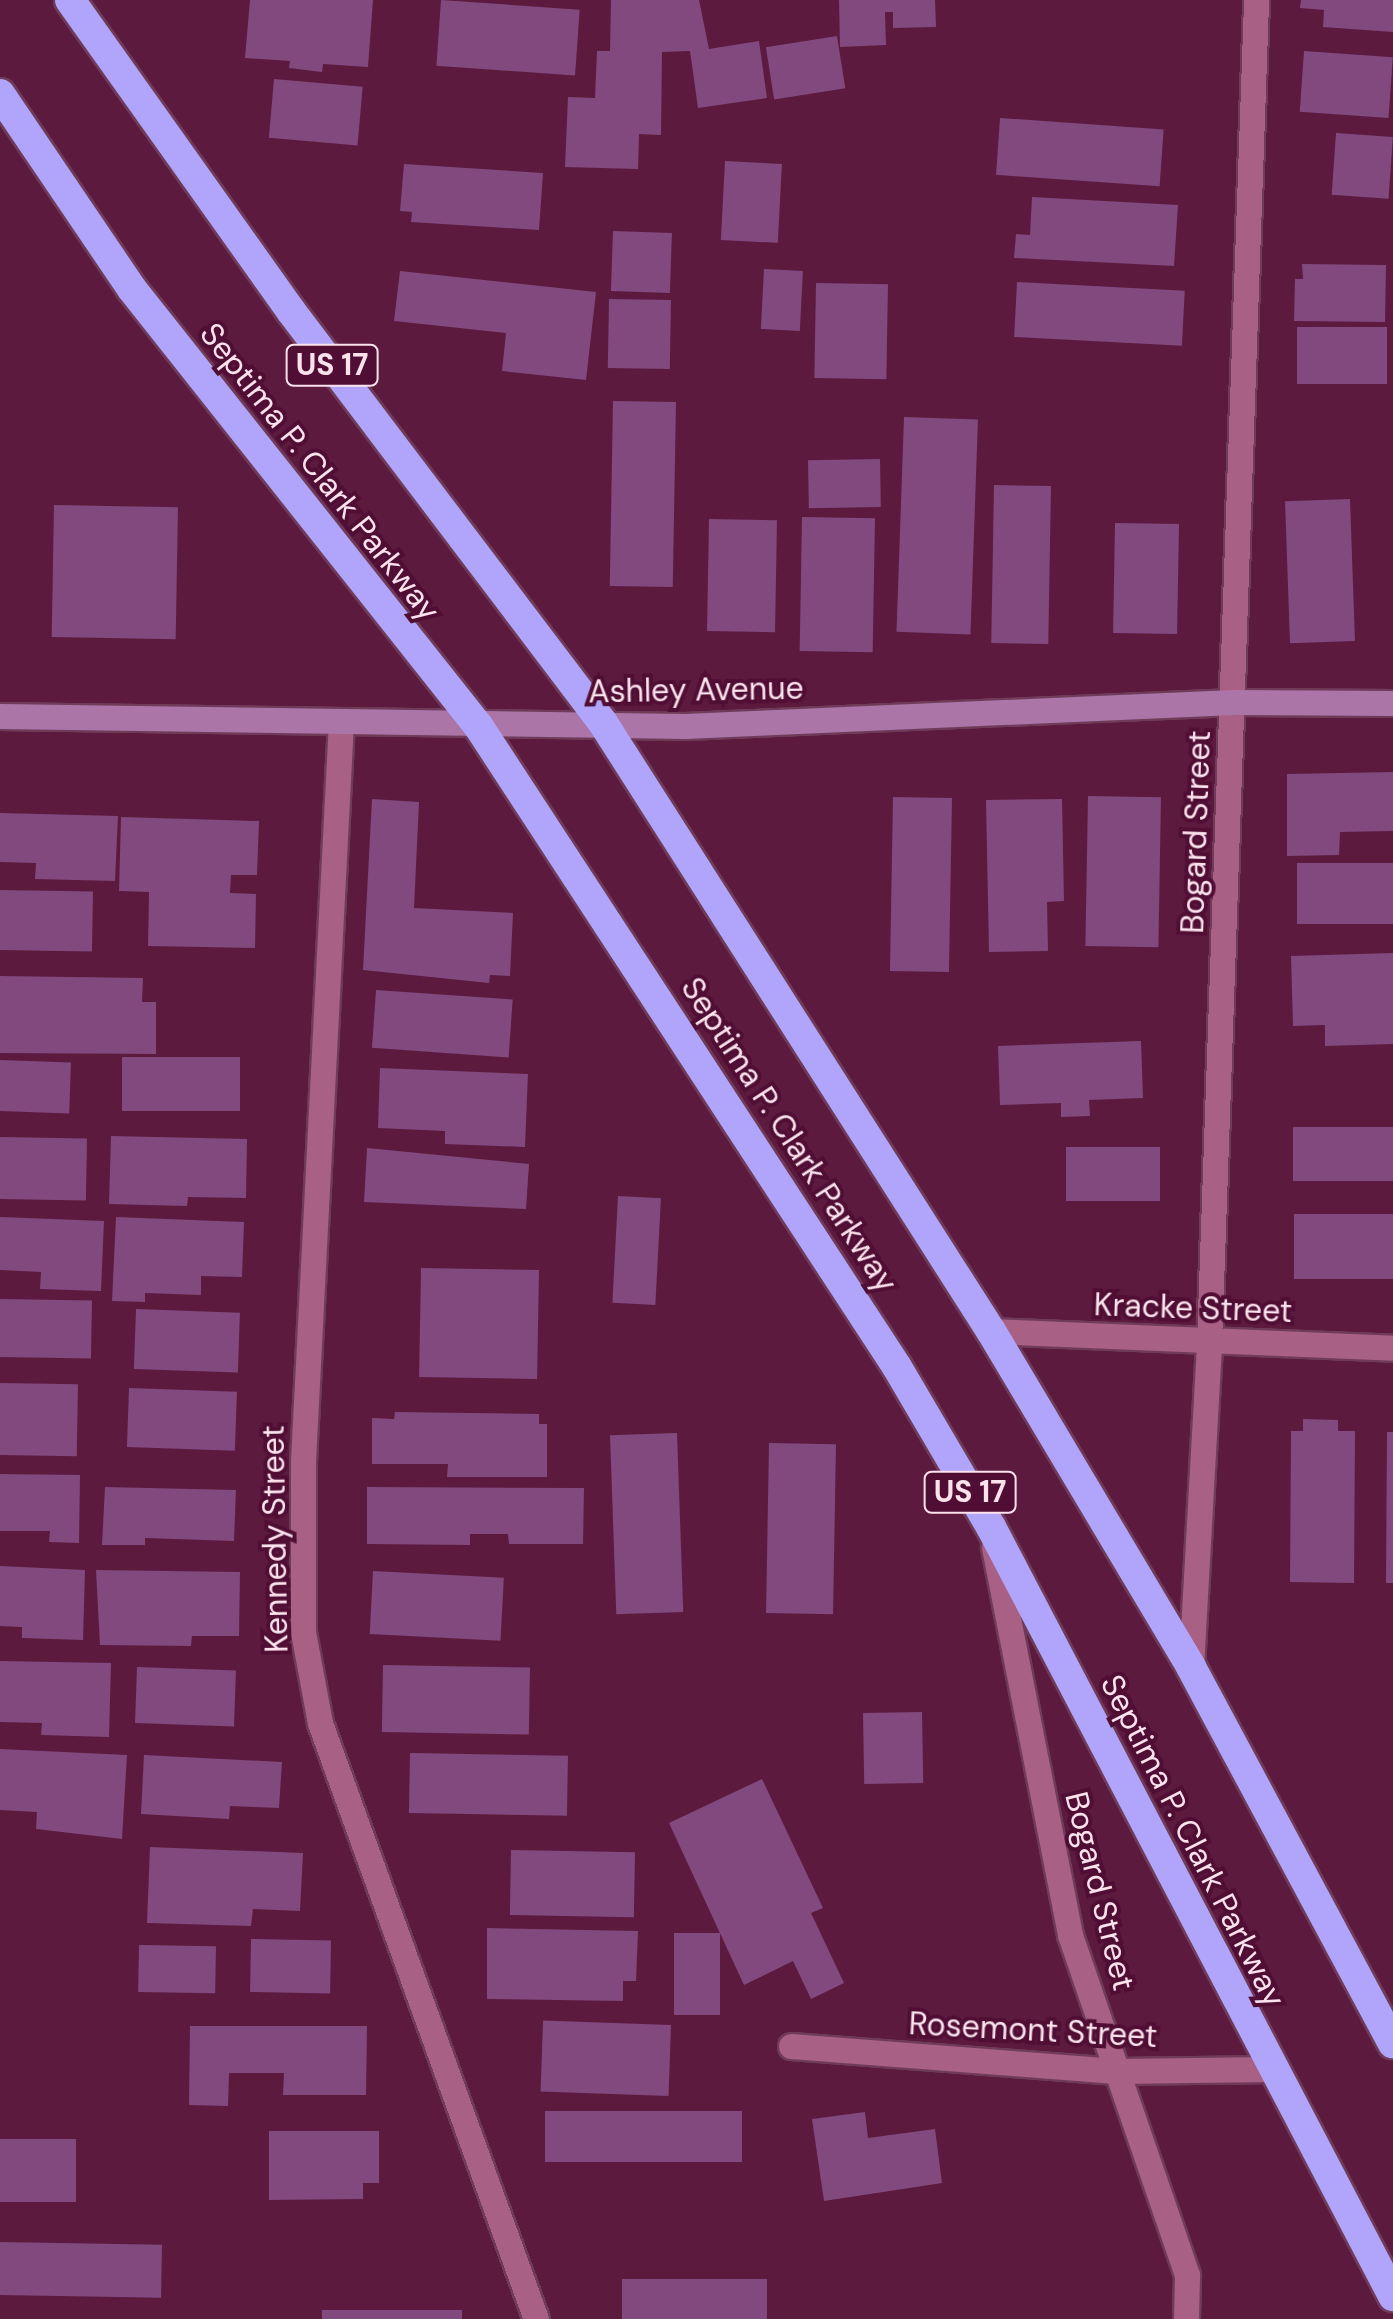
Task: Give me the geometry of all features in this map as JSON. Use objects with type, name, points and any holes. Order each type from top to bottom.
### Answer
[{"type":"highway","name":"Septima P. Clark Parkway","points":[[70,0],[268,280],[603,723],[991,1331],[1191,1667],[1393,2043]]},
{"type":"highway","name":"Septima P. Clark Parkway","points":[[0,94],[143,304],[479,727],[898,1366],[991,1527],[1393,2296]]},
{"type":"street","name":"Bogard Street","points":[[1191,1667],[1209,1342],[1256,0]]},
{"type":"street","name":"Ashley Avenue","points":[[0,716],[341,720],[479,727],[603,723],[685,726],[1233,702],[1393,703]]},
{"type":"street","name":"Kennedy Street","points":[[341,720],[303,1460],[303,1632],[320,1723],[536,2319]]},
{"type":"street","name":"Kracke Street","points":[[991,1331],[1393,1348]]},
{"type":"street","name":"Bogard Street","points":[[991,1527],[1070,1935],[1186,2275],[1186,2319]]},
{"type":"street","name":"Rosemont Street","points":[[791,2046],[1116,2071],[1272,2069]]},
{"type":"building","points":[[250,0],[373,0],[368,67],[323,64],[322,72],[289,68],[290,61],[245,58]]},
{"type":"building","points":[[441,0],[580,10],[575,76],[436,66]]},
{"type":"building","points":[[611,0],[699,0],[709,49],[759,41],[767,98],[698,108],[690,51],[662,52],[661,135],[639,134],[638,169],[565,167],[568,97],[595,98],[597,51],[610,51]]},
{"type":"building","points":[[839,0],[935,0],[936,27],[893,28],[893,12],[885,12],[886,45],[840,47]]},
{"type":"building","points":[[1301,0],[1393,0],[1393,32],[1323,27],[1324,10],[1300,8]]},
{"type":"building","points":[[837,36],[845,88],[774,100],[766,47]]},
{"type":"building","points":[[1304,51],[1393,57],[1389,118],[1300,112]]},
{"type":"building","points":[[274,79],[363,87],[358,146],[269,138]]},
{"type":"building","points":[[1000,118],[1164,129],[1160,186],[996,175]]},
{"type":"building","points":[[1336,133],[1393,137],[1389,199],[1332,195]]},
{"type":"building","points":[[725,161],[782,164],[778,243],[721,240]]},
{"type":"building","points":[[404,164],[543,173],[539,230],[411,222],[412,212],[400,211]]},
{"type":"building","points":[[1032,197],[1178,205],[1174,266],[1014,258],[1016,234],[1030,235]]},
{"type":"building","points":[[613,231],[672,233],[670,293],[611,291]]},
{"type":"building","points":[[1302,264],[1386,265],[1385,322],[1294,321],[1295,279],[1303,279]]},
{"type":"building","points":[[764,269],[803,271],[800,331],[761,329]]},
{"type":"building","points":[[400,271],[596,292],[586,380],[502,371],[506,333],[394,321]]},
{"type":"building","points":[[1017,282],[1185,291],[1182,346],[1014,337]]},
{"type":"building","points":[[816,283],[888,284],[886,379],[814,378]]},
{"type":"building","points":[[609,299],[671,300],[670,369],[608,368]]},
{"type":"building","points":[[1297,327],[1387,327],[1387,384],[1297,384]]},
{"type":"building","points":[[613,401],[676,402],[673,587],[610,586]]},
{"type":"building","points":[[904,417],[978,420],[970,634],[896,632]]},
{"type":"building","points":[[880,459],[881,507],[809,508],[808,460]]},
{"type":"building","points":[[994,485],[1051,486],[1048,644],[991,643]]},
{"type":"building","points":[[1350,499],[1355,641],[1290,643],[1285,501]]},
{"type":"building","points":[[54,505],[178,507],[176,639],[52,637]]},
{"type":"building","points":[[802,517],[875,518],[873,652],[800,651]]},
{"type":"building","points":[[709,519],[777,520],[775,632],[707,631]]},
{"type":"building","points":[[1115,523],[1179,524],[1177,634],[1113,633]]},
{"type":"building","points":[[1393,772],[1393,831],[1340,832],[1339,855],[1287,856],[1287,774]]},
{"type":"building","points":[[1088,796],[1161,797],[1158,947],[1085,946]]},
{"type":"building","points":[[893,797],[952,798],[949,972],[890,971]]},
{"type":"building","points":[[372,799],[419,802],[414,908],[513,913],[510,976],[490,975],[489,983],[363,970]]},
{"type":"building","points":[[1062,799],[1064,901],[1047,902],[1048,951],[989,952],[986,800]]},
{"type":"building","points":[[0,813],[118,816],[115,881],[35,879],[36,863],[0,862]]},
{"type":"building","points":[[121,817],[259,821],[257,875],[231,875],[230,893],[256,894],[255,948],[148,946],[149,892],[119,891]]},
{"type":"building","points":[[1297,863],[1393,863],[1393,924],[1297,924]]},
{"type":"building","points":[[0,890],[93,892],[92,952],[0,950]]},
{"type":"building","points":[[1393,953],[1393,1044],[1325,1046],[1325,1025],[1293,1026],[1291,956]]},
{"type":"building","points":[[0,976],[143,978],[142,1002],[156,1002],[156,1054],[0,1053]]},
{"type":"building","points":[[376,990],[513,1000],[509,1057],[372,1048]]},
{"type":"building","points":[[1141,1041],[1143,1098],[1089,1100],[1090,1116],[1061,1117],[1061,1103],[1000,1105],[998,1046]]},
{"type":"building","points":[[122,1057],[240,1057],[240,1111],[122,1111]]},
{"type":"building","points":[[0,1060],[71,1062],[69,1113],[0,1111]]},
{"type":"building","points":[[380,1068],[528,1074],[525,1147],[445,1144],[445,1131],[378,1128]]},
{"type":"building","points":[[1293,1127],[1393,1127],[1393,1181],[1293,1181]]},
{"type":"building","points":[[111,1136],[247,1139],[246,1198],[188,1197],[187,1206],[109,1204]]},
{"type":"building","points":[[0,1137],[87,1139],[86,1201],[0,1199]]},
{"type":"building","points":[[1066,1147],[1160,1147],[1160,1201],[1066,1201]]},
{"type":"building","points":[[367,1148],[529,1164],[526,1209],[364,1202]]},
{"type":"building","points":[[618,1196],[661,1198],[655,1305],[612,1303]]},
{"type":"building","points":[[1294,1214],[1393,1214],[1393,1279],[1294,1279]]},
{"type":"building","points":[[0,1217],[104,1221],[101,1291],[40,1289],[41,1272],[0,1270]]},
{"type":"building","points":[[116,1217],[244,1222],[242,1277],[201,1276],[201,1295],[145,1293],[145,1302],[112,1301]]},
{"type":"building","points":[[421,1268],[539,1270],[537,1379],[419,1377]]},
{"type":"building","points":[[0,1299],[92,1301],[91,1359],[0,1357]]},
{"type":"building","points":[[136,1309],[240,1313],[238,1373],[134,1369]]},
{"type":"building","points":[[0,1383],[78,1384],[77,1456],[0,1455]]},
{"type":"building","points":[[129,1388],[237,1392],[235,1451],[127,1447]]},
{"type":"building","points":[[395,1412],[539,1414],[539,1424],[547,1424],[547,1477],[447,1477],[448,1464],[372,1464],[372,1418],[394,1419]]},
{"type":"building","points":[[1303,1419],[1338,1420],[1338,1431],[1355,1431],[1354,1583],[1290,1582],[1291,1431],[1303,1431]]},
{"type":"building","points":[[1387,1432],[1393,1432],[1393,1583],[1386,1583]]},
{"type":"building","points":[[677,1433],[683,1612],[616,1614],[610,1435]]},
{"type":"building","points":[[769,1443],[836,1444],[833,1614],[766,1613]]},
{"type":"building","points":[[0,1474],[80,1475],[79,1543],[49,1542],[50,1531],[0,1531]]},
{"type":"building","points":[[105,1487],[236,1490],[234,1541],[145,1538],[145,1545],[102,1545]]},
{"type":"building","points":[[367,1487],[584,1488],[583,1544],[509,1544],[508,1534],[470,1534],[470,1545],[367,1544]]},
{"type":"building","points":[[0,1566],[85,1570],[83,1640],[22,1638],[22,1627],[0,1626]]},
{"type":"building","points":[[96,1570],[240,1572],[239,1636],[192,1636],[191,1646],[100,1645]]},
{"type":"building","points":[[373,1571],[504,1578],[501,1641],[370,1634]]},
{"type":"building","points":[[0,1661],[111,1663],[109,1737],[41,1735],[42,1723],[0,1722]]},
{"type":"building","points":[[383,1665],[530,1668],[529,1735],[382,1732]]},
{"type":"building","points":[[137,1667],[236,1670],[234,1726],[135,1723]]},
{"type":"building","points":[[922,1712],[923,1783],[864,1784],[863,1713]]},
{"type":"building","points":[[0,1749],[127,1755],[122,1839],[36,1829],[37,1812],[0,1810]]},
{"type":"building","points":[[410,1753],[568,1756],[567,1816],[409,1813]]},
{"type":"building","points":[[144,1755],[282,1762],[279,1808],[230,1806],[229,1819],[141,1814]]},
{"type":"building","points":[[762,1779],[823,1908],[811,1913],[844,1983],[811,1999],[793,1961],[744,1985],[669,1823]]},
{"type":"building","points":[[150,1847],[303,1853],[300,1911],[253,1909],[251,1926],[147,1923]]},
{"type":"building","points":[[511,1850],[635,1852],[634,1917],[510,1915]]},
{"type":"building","points":[[487,1928],[638,1931],[636,1981],[623,1981],[623,2001],[487,1999]]},
{"type":"building","points":[[674,1933],[720,1933],[720,2015],[674,2015]]},
{"type":"building","points":[[251,1939],[331,1940],[330,1993],[250,1992]]},
{"type":"building","points":[[139,1945],[216,1946],[215,1993],[138,1992]]},
{"type":"building","points":[[543,2021],[671,2025],[669,2096],[541,2091]]},
{"type":"building","points":[[190,2026],[367,2026],[366,2095],[283,2095],[284,2073],[229,2073],[228,2106],[189,2105]]},
{"type":"building","points":[[545,2111],[742,2111],[742,2162],[545,2162]]},
{"type":"building","points":[[865,2112],[868,2138],[935,2129],[942,2183],[824,2201],[812,2119]]},
{"type":"building","points":[[269,2131],[379,2131],[379,2183],[363,2183],[363,2199],[269,2200]]},
{"type":"building","points":[[0,2139],[76,2139],[76,2202],[0,2202]]},
{"type":"building","points":[[0,2242],[162,2245],[161,2298],[0,2295]]},
{"type":"building","points":[[622,2279],[767,2279],[767,2319],[622,2319]]},
{"type":"building","points":[[322,2310],[462,2310],[462,2319],[322,2319]]}]
